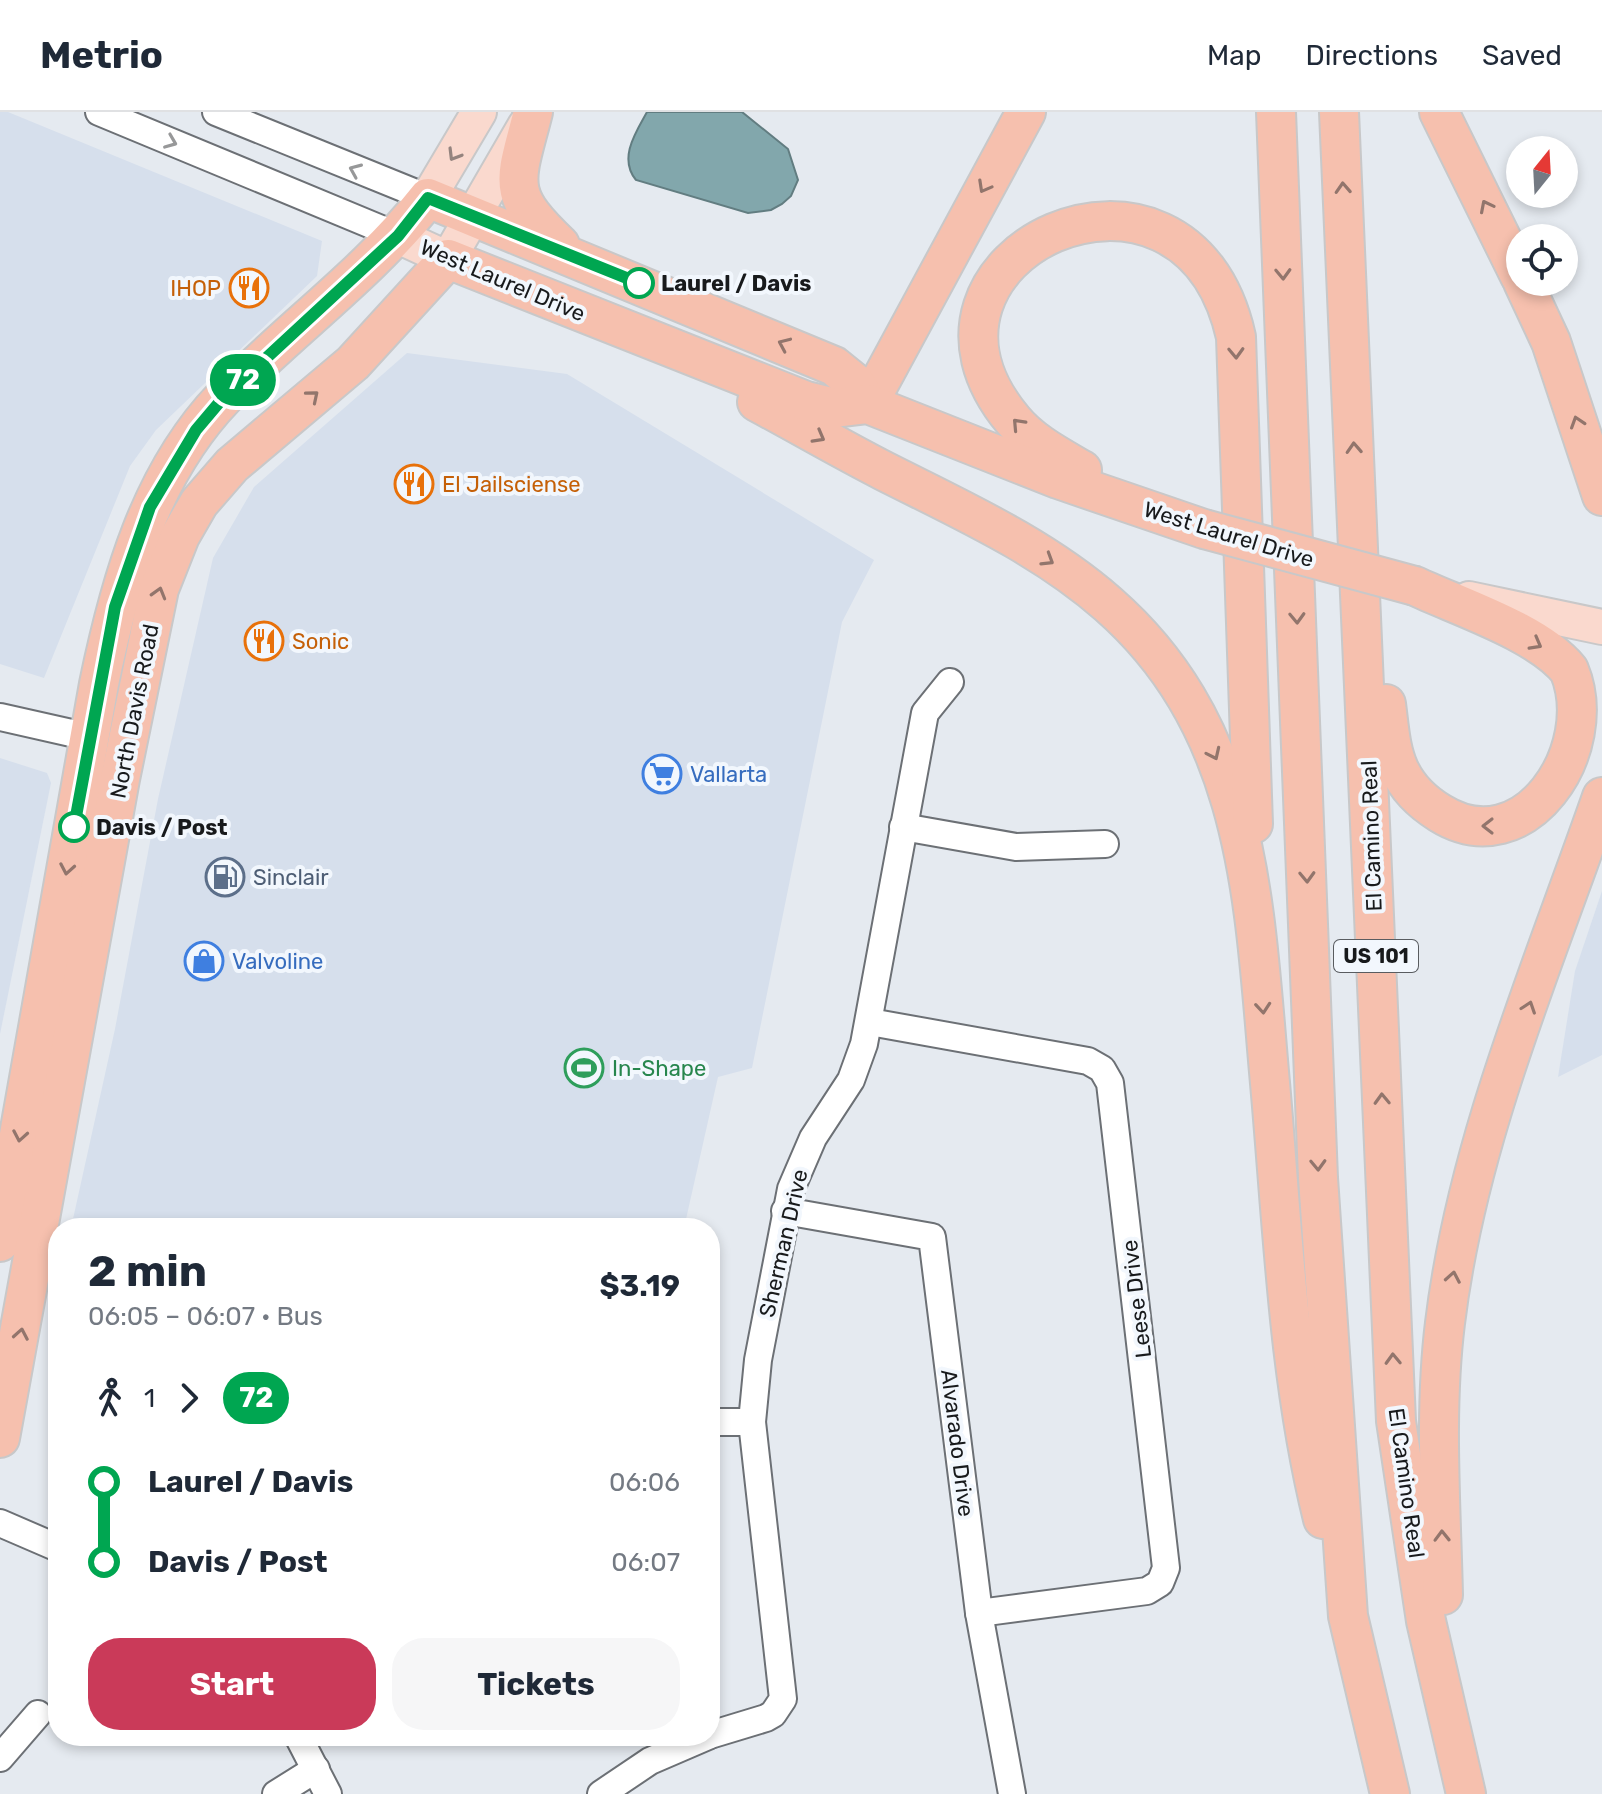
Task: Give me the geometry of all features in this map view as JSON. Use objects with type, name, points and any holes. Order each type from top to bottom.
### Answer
[{"type":"highway","points":[[533,112],[518,182],[520,202],[570,255]]},
{"type":"highway","points":[[428,198],[834,366],[855,383],[868,404],[1026,112]]},
{"type":"highway","name":"US 101","points":[[1276,112],[1318,1178],[1348,1616],[1390,1794]]},
{"type":"highway","name":"El Camino Real","points":[[1339,112],[1396,1421],[1426,1621],[1466,1794]]},
{"type":"highway","points":[[1439,112],[1506,248]]},
{"type":"highway","name":"North Davis Road","points":[[0,1242],[89,737],[115,607],[150,507],[196,430],[223,398],[398,236],[428,198]]},
{"type":"highway","points":[[1153,512],[1031,437],[1001,403],[984,368],[980,330],[982,311],[997,273],[1022,242],[1052,222],[1073,214],[1094,210],[1134,213],[1172,228],[1202,255],[1229,304],[1236,337],[1257,932]]},
{"type":"highway","name":"North Davis Road","points":[[0,1438],[120,779],[159,589],[180,536],[199,503],[232,465],[353,363],[448,259]]},
{"type":"highway","name":"West Laurel Drive","points":[[448,259],[628,333],[806,401],[835,408],[868,404],[1204,529],[1415,586]]},
{"type":"highway","points":[[1530,296],[1551,342],[1602,496]]},
{"type":"highway","points":[[628,333],[845,451],[991,525],[1068,572],[1109,604],[1144,640],[1190,701],[1223,772],[1249,864],[1299,1407],[1348,1616]]},
{"type":"highway","points":[[1357,514],[1392,750],[1404,778],[1424,802],[1463,823],[1497,827],[1535,814],[1564,789],[1581,761],[1588,715],[1579,684],[1560,660],[1537,643],[1415,586]]},
{"type":"highway","points":[[1456,1754],[1443,1603],[1444,1325],[1473,1179],[1602,797]]},
{"type":"main road","name":"North Davis Road","points":[[428,198],[479,112]]},
{"type":"main road","name":"North Davis Road","points":[[448,259],[470,215],[533,112]]},
{"type":"main road","name":"West Laurel Drive","points":[[398,236],[448,259]]},
{"type":"main road","name":"West Laurel Drive","points":[[1415,586],[1602,627]]},
{"type":"street","name":"West Laurel Drive","points":[[99,112],[398,236]]},
{"type":"street","points":[[216,112],[428,198]]},
{"type":"street","name":"Sherman Drive","points":[[720,1733],[766,1718],[773,1714],[783,1699],[752,1422],[758,1360],[785,1211],[804,1154],[851,1080],[870,1022],[925,713],[950,682]]},
{"type":"street","points":[[0,717],[89,737]]},
{"type":"street","points":[[903,827],[1016,847],[1105,844]]},
{"type":"street","name":"Leese Drive","points":[[870,1022],[1088,1061],[1102,1069],[1112,1091],[1167,1561],[1164,1576],[1147,1591],[979,1613]]},
{"type":"street","name":"Alvarado Drive","points":[[785,1211],[932,1237],[979,1613],[1012,1794]]},
{"type":"street","points":[[720,1422],[752,1422]]},
{"type":"street","points":[[0,1523],[48,1544]]},
{"type":"street","points":[[0,1758],[38,1714]]},
{"type":"street","points":[[303,1746],[328,1794]]},
{"type":"street","name":"Sherman Drive","points":[[601,1794],[650,1761],[685,1746]]},
{"type":"street","points":[[276,1794],[316,1769]]},
{"type":"shaded area","points":[[0,112],[8,112],[322,241],[317,276],[156,430],[130,466],[44,678],[0,664]]},
{"type":"shaded area","points":[[407,353],[567,374],[874,560],[842,622],[752,1068],[718,1077],[686,1218],[73,1218],[115,1029],[158,799],[213,558],[254,487]]},
{"type":"shaded area","points":[[0,758],[47,773],[51,783],[0,1034]]},
{"type":"shaded area","points":[[1602,891],[1602,1055],[1558,1077],[1575,971]]},
{"type":"water","points":[[647,112],[742,112],[788,149],[798,180],[791,196],[771,210],[748,213],[636,180],[631,172],[629,154]]},
{"type":"bus line","name":"72","points":[[74,827],[115,607],[150,507],[196,430],[223,398],[398,236],[428,198],[639,283]]},
{"type":"place","name":"Laurel / Davis","points":[[639,283]]},
{"type":"place","name":"IHOP","points":[[249,288]]},
{"type":"place","name":"El Jailsciense","points":[[414,484]]},
{"type":"place","name":"Sonic","points":[[264,641]]},
{"type":"place","name":"Vallarta","points":[[662,774]]},
{"type":"place","name":"Davis / Post","points":[[74,827]]},
{"type":"place","name":"Sinclair","points":[[225,877]]},
{"type":"place","name":"Valvoline","points":[[204,961]]},
{"type":"place","name":"In-Shape","points":[[584,1068]]}]
